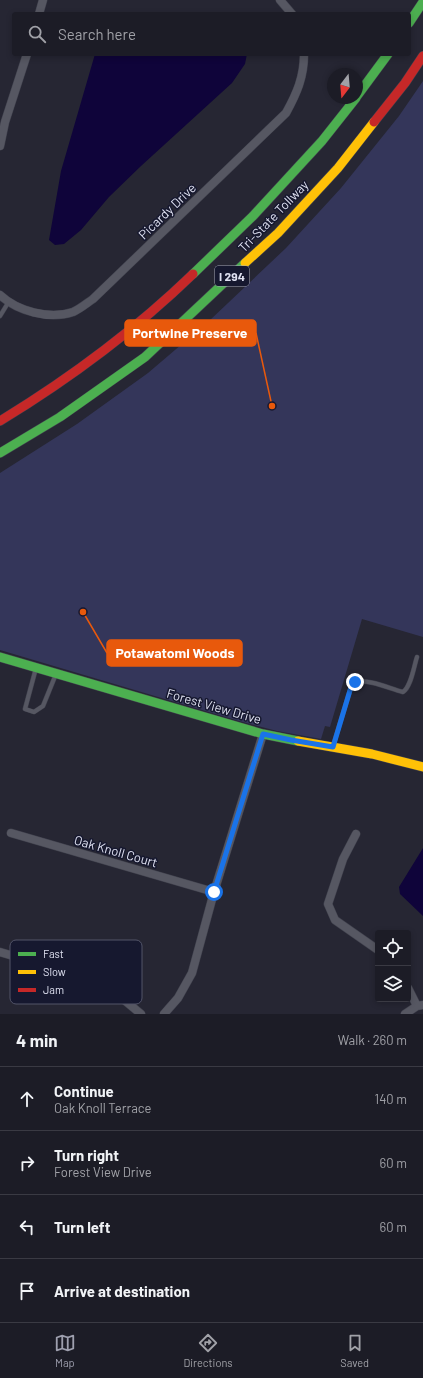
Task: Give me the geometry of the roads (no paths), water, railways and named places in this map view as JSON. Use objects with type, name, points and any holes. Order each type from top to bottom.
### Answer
[{"type":"main road","points":[[411,20],[423,2]]},
{"type":"main road","name":"Tri-State Tollway","points":[[363,88],[387,56]]},
{"type":"main road","name":"Tri-State Tollway","points":[[0,453],[60,417],[145,357],[278,233],[338,168],[423,56]]},
{"type":"main road","name":"Tri-State Tollway","points":[[0,421],[34,400],[106,348],[172,293],[252,216],[322,142],[351,104]]},
{"type":"main road","name":"Forest View Drive","points":[[0,657],[263,734],[389,757],[423,767]]},
{"type":"street","points":[[40,12],[43,0]]},
{"type":"street","points":[[280,0],[290,12]]},
{"type":"street","points":[[0,146],[5,122],[26,56]]},
{"type":"street","name":"Picardy Drive","points":[[0,296],[8,303],[31,312],[54,315],[73,312],[94,298],[286,113],[298,91],[304,69],[304,56]]},
{"type":"street","points":[[164,1014],[178,998],[192,973],[214,892],[263,734]]},
{"type":"street","name":"Oak Knoll Court","points":[[11,832],[214,892]]},
{"type":"street","points":[[356,834],[342,859],[328,904],[335,920],[375,948]]},
{"type":"street","points":[[0,952],[10,955]]},
{"type":"street","points":[[405,1014],[420,1006],[411,992]]},
{"type":"street","points":[[129,1004],[141,1014]]},
{"type":"lane","points":[[0,316],[8,303]]},
{"type":"lane","points":[[333,747],[351,687],[355,682],[360,681],[372,683],[403,692],[409,684],[417,657]]},
{"type":"lane","points":[[36,668],[25,709],[34,712],[43,706],[56,674]]},
{"type":"place","name":"Portwine Preserve","points":[[272,406]]},
{"type":"place","name":"Potawatomi Woods","points":[[83,612]]}]
